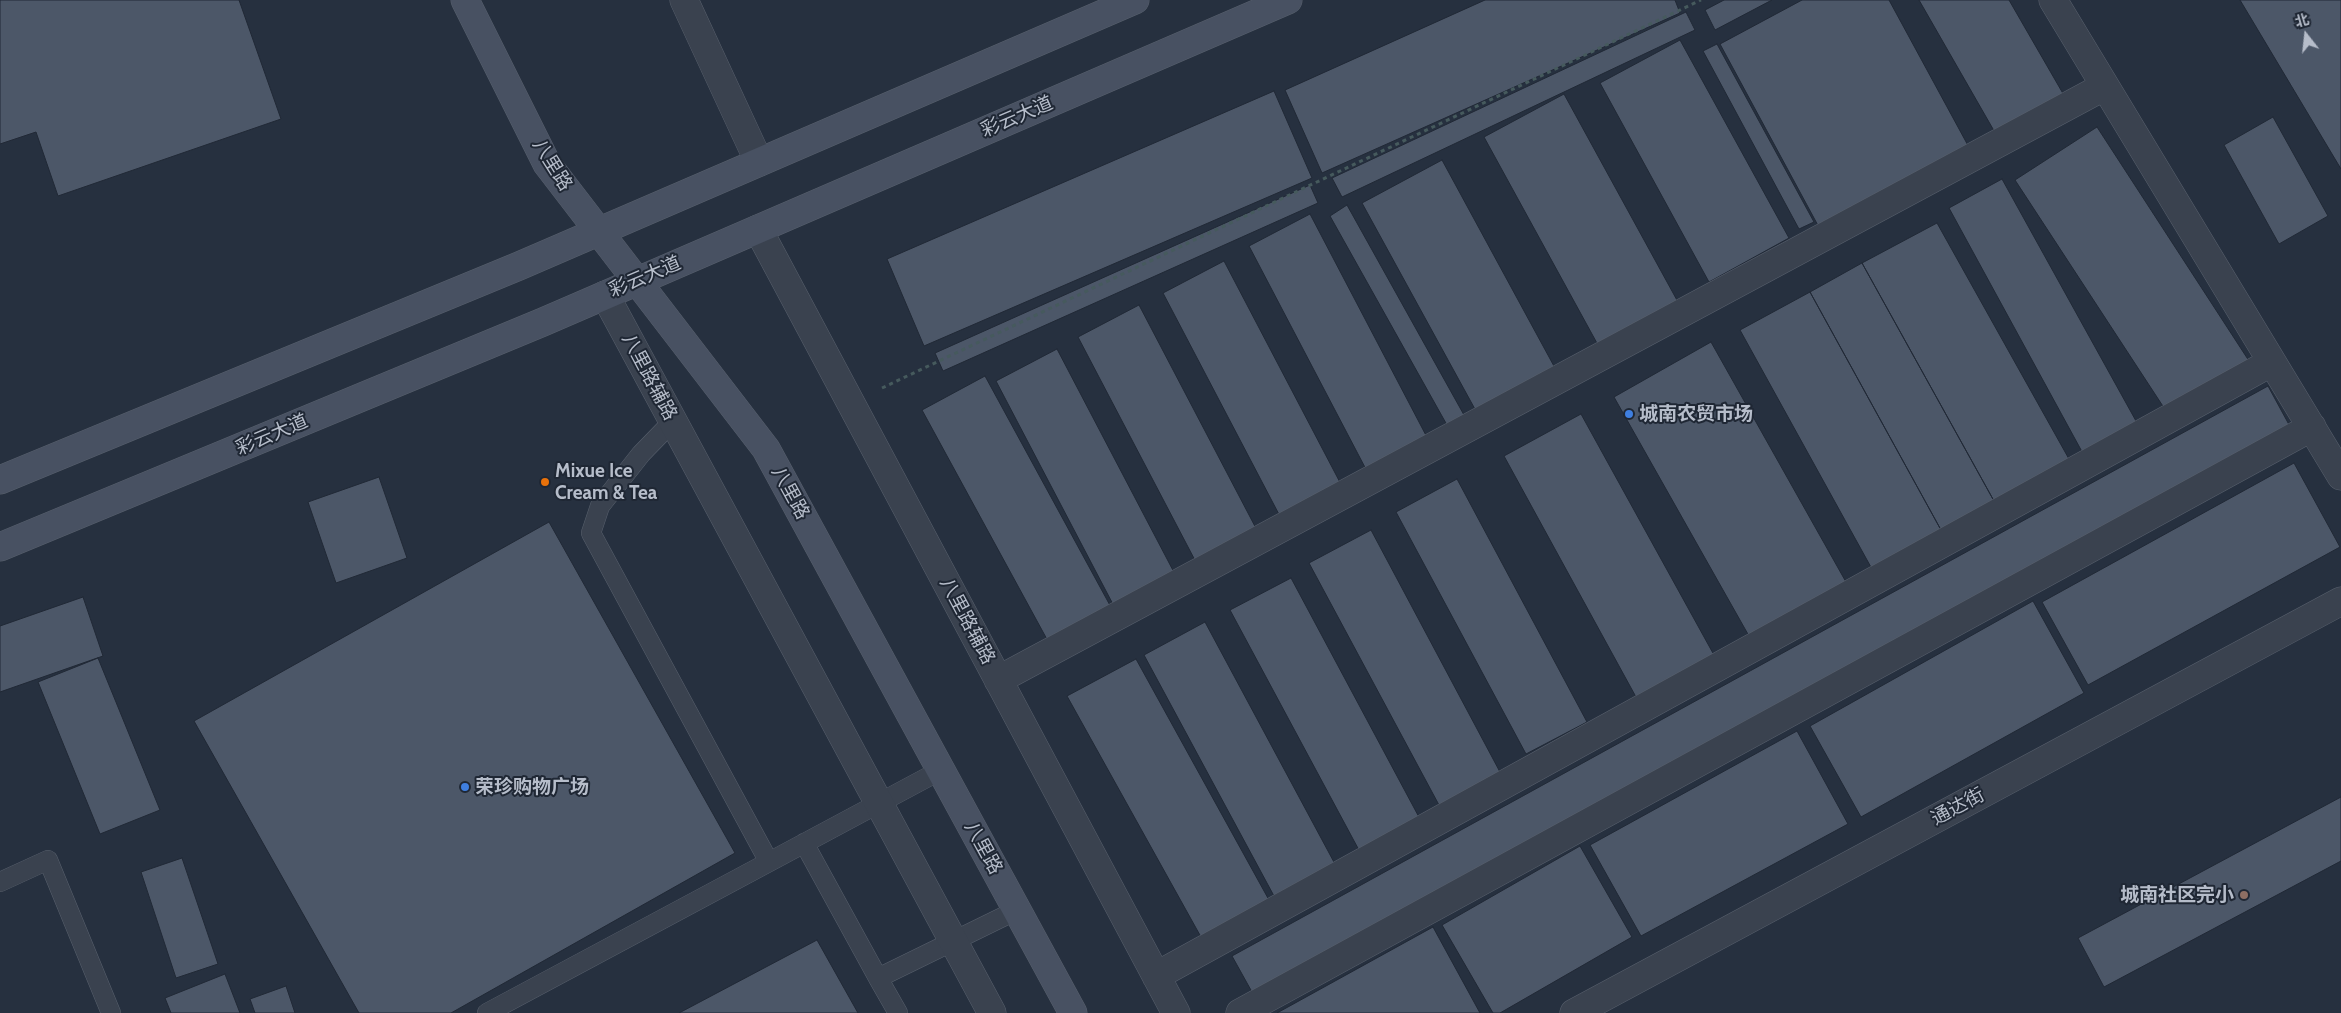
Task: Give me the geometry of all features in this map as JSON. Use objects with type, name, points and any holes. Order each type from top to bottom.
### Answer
[{"type":"main road","name":"八里路","points":[[465,0],[547,164],[766,449],[1072,1013]]},
{"type":"main road","points":[[0,480],[598,231],[1135,0]]},
{"type":"main road","name":"彩云大道","points":[[0,547],[605,295],[1288,0]]},
{"type":"street","points":[[684,0],[759,162]]},
{"type":"street","points":[[2053,0],[2341,476]]},
{"type":"street","points":[[998,680],[2105,86]]},
{"type":"street","name":"八里路辅路","points":[[758,229],[1176,1013]]},
{"type":"street","name":"八里路辅路","points":[[605,295],[992,1013]]},
{"type":"street","points":[[1156,976],[2272,362]]},
{"type":"street","points":[[1240,1013],[2312,428]]},
{"type":"street","name":"通达街","points":[[1574,1013],[2341,601]]},
{"type":"lane","points":[[673,421],[641,454],[600,506],[591,533],[769,862]]},
{"type":"lane","points":[[487,1013],[940,770]]},
{"type":"lane","points":[[804,844],[898,1013]]},
{"type":"lane","points":[[0,882],[48,860],[112,1013]]},
{"type":"lane","points":[[878,978],[1017,910]]},
{"type":"path","points":[[851,403],[1702,0]]},
{"type":"building","points":[[0,0],[239,0],[281,119],[58,196],[36,132],[0,144]]},
{"type":"building","points":[[1485,0],[1675,0],[1680,13],[1322,173],[1285,90]]},
{"type":"building","points":[[1724,0],[1772,0],[1715,30],[1705,10]]},
{"type":"building","points":[[1802,0],[1889,0],[1971,151],[1821,231],[1720,44]]},
{"type":"building","points":[[1919,0],[2009,0],[2065,97],[1997,136]]},
{"type":"building","points":[[2240,0],[2341,0],[2341,169]]},
{"type":"building","points":[[1686,12],[1695,30],[1342,197],[1332,178]]},
{"type":"building","points":[[1680,40],[1789,238],[1709,282],[1600,83]]},
{"type":"building","points":[[1717,44],[1814,222],[1799,229],[1703,51]]},
{"type":"building","points":[[1274,91],[1312,178],[924,346],[887,259]]},
{"type":"building","points":[[1564,94],[1678,302],[1598,345],[1484,137]]},
{"type":"building","points":[[2273,117],[2328,216],[2279,244],[2224,145]]},
{"type":"building","points":[[2097,127],[2251,364],[2170,417],[2015,180]]},
{"type":"building","points":[[1442,160],[1555,368],[1476,411],[1362,203]]},
{"type":"building","points":[[2002,179],[2141,430],[2086,459],[1949,208]]},
{"type":"building","points":[[1310,185],[1318,203],[943,371],[935,353]]},
{"type":"building","points":[[1347,205],[1464,415],[1447,425],[1330,216]]},
{"type":"building","points":[[1310,214],[1430,443],[1369,475],[1249,246]]},
{"type":"building","points":[[1937,223],[2069,459],[1994,501],[1862,263]]},
{"type":"building","points":[[1224,261],[1344,490],[1283,522],[1163,293]]},
{"type":"building","points":[[1862,263],[1994,501],[1941,530],[1810,292]]},
{"type":"building","points":[[1810,292],[1941,530],[1872,569],[1740,330]]},
{"type":"building","points":[[1139,305],[1259,534],[1198,566],[1078,337]]},
{"type":"building","points":[[1711,342],[1846,582],[1749,636],[1614,397]]},
{"type":"building","points":[[1057,349],[1177,578],[1116,610],[996,381]]},
{"type":"building","points":[[985,376],[1112,609],[1049,643],[922,410]]},
{"type":"building","points":[[2268,386],[2293,432],[1257,1001],[1232,956]]},
{"type":"building","points":[[1581,414],[1714,655],[1636,697],[1504,456]]},
{"type":"building","points":[[2294,463],[2340,547],[2088,685],[2042,602]]},
{"type":"building","points":[[379,477],[407,558],[336,583],[308,502]]},
{"type":"building","points":[[1457,479],[1587,722],[1526,754],[1396,512]]},
{"type":"building","name":"荣珍购物广场","points":[[549,522],[735,853],[451,1013],[359,1013],[194,721]]},
{"type":"building","points":[[1371,530],[1500,772],[1439,805],[1309,563]]},
{"type":"building","points":[[1291,578],[1420,819],[1360,852],[1230,610]]},
{"type":"building","points":[[83,597],[103,656],[0,692],[0,626]]},
{"type":"building","points":[[2033,601],[2084,693],[1861,817],[1810,726]]},
{"type":"building","points":[[1205,622],[1335,864],[1274,896],[1144,655]]},
{"type":"building","points":[[98,658],[160,810],[100,834],[38,682]]},
{"type":"building","points":[[1136,659],[1269,900],[1201,937],[1067,696]]},
{"type":"building","points":[[1797,731],[1848,824],[1641,936],[1590,845]]},
{"type":"building","points":[[2341,797],[2341,861],[2104,987],[2078,938]]},
{"type":"building","points":[[1580,846],[1632,937],[1500,1013],[1493,1013],[1442,925]]},
{"type":"building","points":[[182,858],[218,964],[176,978],[141,872]]},
{"type":"building","points":[[1433,927],[1480,1013],[1277,1013]]},
{"type":"building","points":[[817,940],[858,1013],[679,1013]]},
{"type":"building","points":[[225,974],[240,1013],[171,1013],[165,998]]},
{"type":"building","points":[[286,986],[295,1013],[255,1013],[250,999]]},
{"type":"place","name":"城南农贸市场","points":[[1629,414]]},
{"type":"place","name":"Mixue Ice Cream & Tea","points":[[545,482]]},
{"type":"place","name":"荣珍购物广场","points":[[465,787]]},
{"type":"place","name":"城南社区完小","points":[[2244,895]]}]
